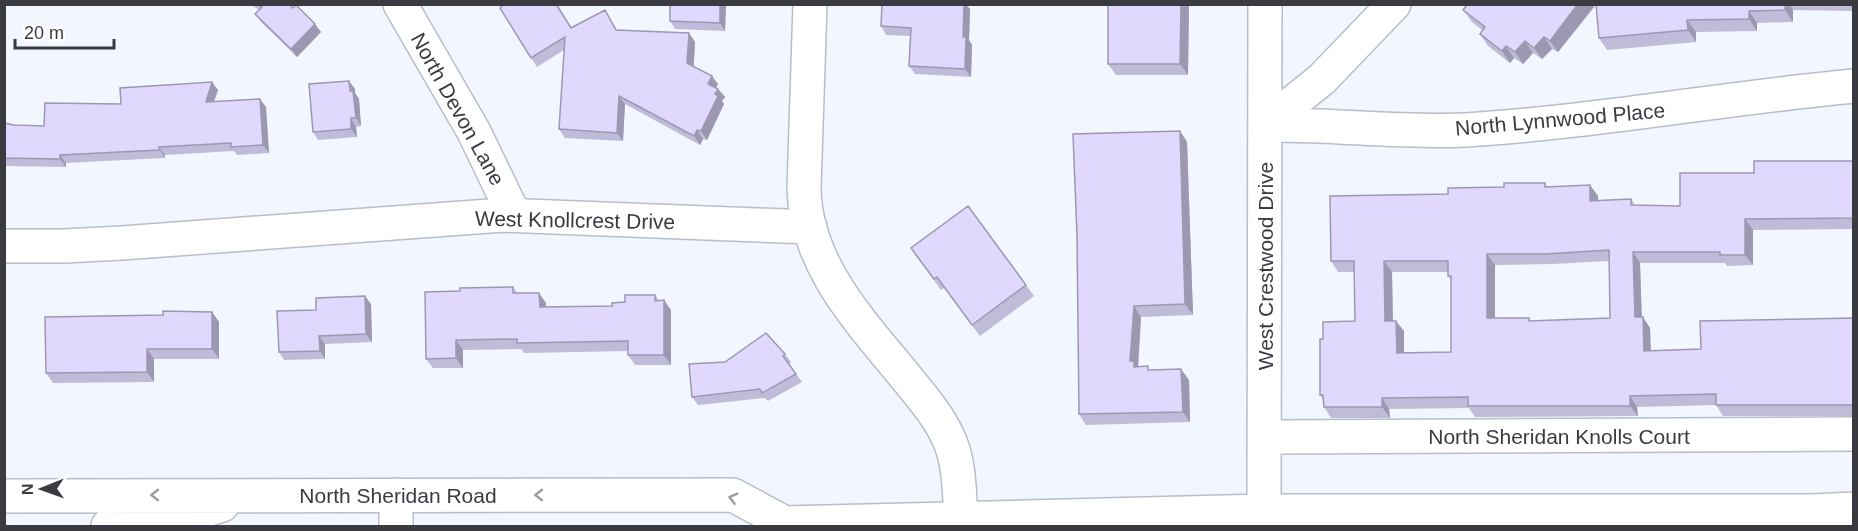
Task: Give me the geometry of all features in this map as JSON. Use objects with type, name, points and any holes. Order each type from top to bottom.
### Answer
[{"type":"street","name":"North Devon Lane","points":[[400,4],[474,132],[514,215]]},
{"type":"street","points":[[810,4],[804,188],[804,204],[810,227],[833,283],[922,398],[948,436],[957,464],[961,518]]},
{"type":"street","name":"West Crestwood Drive","points":[[1264,519],[1265,4]]},
{"type":"street","points":[[1265,125],[1322,78],[1394,4]]},
{"type":"street","name":"North Lynnwood Place","points":[[1265,125],[1465,130],[1608,117],[1854,86]]},
{"type":"street","name":"West Knollcrest Drive","points":[[4,246],[122,243],[514,215],[810,227]]},
{"type":"street","name":"North Sheridan Knolls Court","points":[[1265,437],[1854,434]]},
{"type":"street","points":[[108,526],[168,522],[252,495]]},
{"type":"street","name":"North Sheridan Road","points":[[4,496],[252,495],[396,511],[733,495],[781,525],[961,518],[1545,519],[1854,509]]},
{"type":"street","name":"North Sheridan Road","points":[[1812,511],[1854,514]]},
{"type":"building","points":[[257,4],[289,4],[293,8],[296,5],[315,24],[291,49],[255,14],[262,7]]},
{"type":"building","points":[[501,4],[556,4],[571,28],[605,10],[616,30],[689,33],[687,63],[712,76],[708,84],[718,89],[715,94],[718,96],[701,131],[697,130],[694,136],[619,96],[617,133],[559,129],[565,37],[531,58],[500,8]]},
{"type":"building","points":[[670,4],[720,4],[720,23],[670,21]]},
{"type":"building","points":[[882,4],[964,4],[965,69],[909,66],[911,28],[881,26]]},
{"type":"building","points":[[1108,4],[1181,4],[1180,64],[1108,64]]},
{"type":"building","points":[[1468,4],[1578,4],[1550,41],[1544,37],[1534,48],[1525,41],[1515,52],[1506,46],[1502,51],[1480,34],[1485,27],[1463,10]]},
{"type":"building","points":[[1596,4],[1785,4],[1785,10],[1749,11],[1749,19],[1687,20],[1688,30],[1599,38]]},
{"type":"building","points":[[349,81],[350,91],[353,91],[356,118],[351,118],[351,129],[313,132],[309,84]]},
{"type":"building","points":[[212,82],[206,102],[260,99],[263,145],[231,147],[231,143],[159,147],[160,150],[60,155],[60,159],[4,158],[4,123],[44,126],[45,103],[121,104],[120,88]]},
{"type":"building","points":[[1180,131],[1185,304],[1134,306],[1130,361],[1134,361],[1134,367],[1148,366],[1148,370],[1181,369],[1183,412],[1079,414],[1077,236],[1073,134]]},
{"type":"building","points":[[1754,161],[1854,161],[1854,218],[1745,219],[1745,255],[1720,255],[1720,252],[1633,252],[1635,317],[1643,317],[1644,351],[1701,349],[1700,321],[1854,318],[1854,405],[1716,405],[1716,394],[1630,396],[1630,406],[1468,406],[1468,397],[1382,398],[1382,407],[1324,407],[1323,395],[1320,395],[1320,339],[1323,339],[1323,322],[1355,321],[1354,261],[1331,261],[1330,196],[1448,194],[1448,188],[1504,187],[1504,183],[1545,183],[1545,187],[1590,185],[1590,201],[1631,199],[1631,205],[1680,206],[1680,173],[1754,173]],"holes":[[[1609,250],[1610,318],[1529,321],[1529,318],[1487,318],[1487,254],[1545,254]],[[1384,261],[1448,261],[1448,276],[1451,276],[1451,352],[1397,353],[1396,321],[1385,321]]]},
{"type":"building","points":[[968,206],[1026,285],[972,325],[937,277],[934,279],[911,248]]},
{"type":"building","points":[[513,287],[513,293],[539,293],[540,307],[612,306],[612,303],[625,302],[625,295],[655,295],[655,301],[664,300],[664,355],[628,355],[628,341],[517,343],[517,339],[456,340],[456,358],[426,359],[425,292],[460,291],[460,288]]},
{"type":"building","points":[[365,296],[366,334],[319,336],[320,351],[279,352],[277,311],[316,310],[316,298]]},
{"type":"building","points":[[163,311],[212,312],[212,349],[147,349],[147,372],[46,373],[45,317],[163,315]]},
{"type":"building","points":[[766,333],[785,354],[783,356],[796,374],[762,393],[760,389],[692,397],[689,364],[725,362]]}]
